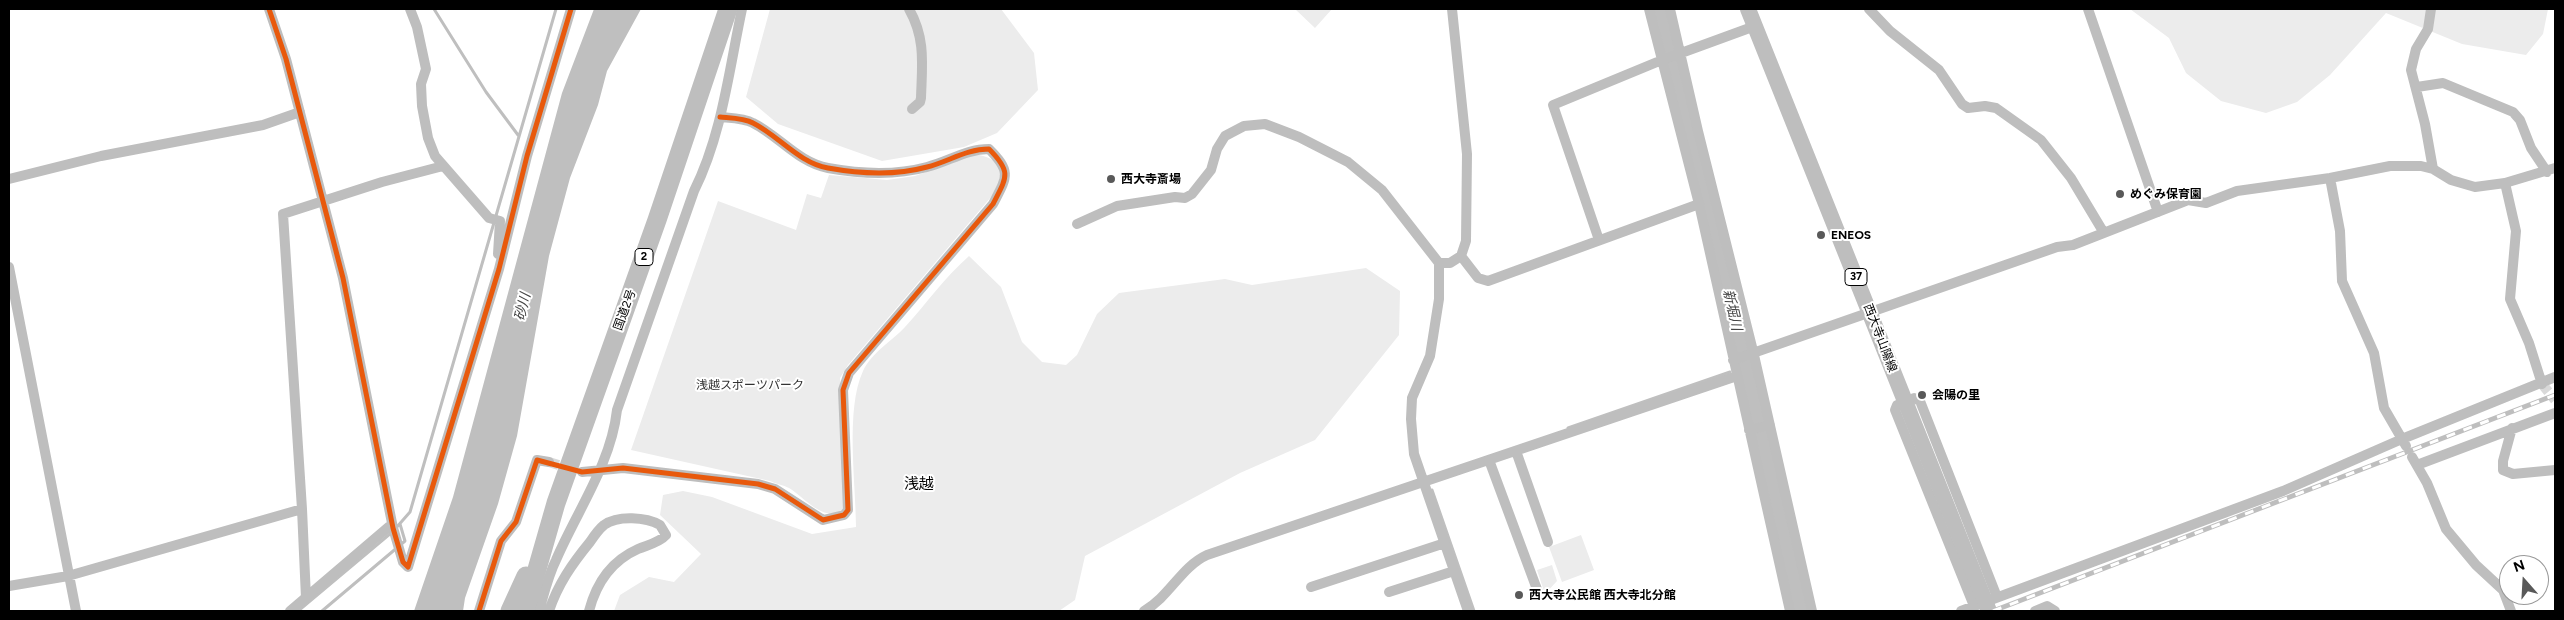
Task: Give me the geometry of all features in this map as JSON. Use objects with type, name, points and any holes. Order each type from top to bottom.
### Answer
[{"type":"highway","name":"国道2号","points":[[526,611],[556,503],[657,220],[728,9]]},
{"type":"highway","points":[[510,611],[556,503]]},
{"type":"main road","name":"西大寺山陽線","points":[[1748,9],[1987,605]]},
{"type":"street","points":[[269,9],[300,112],[343,278],[392,526],[402,562],[408,567],[499,269],[527,156],[572,9]]},
{"type":"street","points":[[410,9],[417,27],[426,69],[421,84],[424,124],[435,156],[494,219],[500,221],[497,262],[499,269]]},
{"type":"street","points":[[539,611],[555,560],[599,470],[615,425],[617,410],[694,191],[702,174],[720,116],[742,9]]},
{"type":"street","points":[[909,9],[918,25],[922,43],[921,98],[920,102],[912,109]]},
{"type":"street","points":[[1439,263],[1450,263],[1461,256],[1466,241],[1467,154],[1452,9]]},
{"type":"street","points":[[1649,9],[1699,204],[1736,360],[1737,376],[1751,430],[1790,611]]},
{"type":"street","points":[[1670,9],[1696,132],[1752,355],[1812,611]]},
{"type":"street","points":[[1869,9],[1890,31],[1939,70],[1962,104],[1968,108],[1985,106],[1996,108],[2041,140],[2070,178],[2104,233]]},
{"type":"street","points":[[2088,9],[2158,212]]},
{"type":"street","points":[[2431,9],[2428,28],[2416,49],[2412,70],[2433,169]]},
{"type":"street","points":[[1599,240],[1553,105],[1663,59],[1755,26]]},
{"type":"street","points":[[1736,360],[2104,233],[2188,200],[2206,203],[2237,192],[2330,178],[2390,166],[2421,166],[2433,169],[2450,180],[2475,187],[2505,183],[2551,170],[2531,148],[2520,120],[2513,112],[2443,83],[2417,87]]},
{"type":"street","points":[[9,178],[101,156],[263,125],[300,112]]},
{"type":"street","points":[[582,472],[623,468],[758,484],[775,489],[823,520],[844,515],[848,510],[844,390],[848,373],[993,204],[1006,180],[1003,163],[989,149],[976,149],[928,167],[887,174],[826,168],[807,160],[752,122],[720,116]]},
{"type":"street","points":[[1077,224],[1117,206],[1175,197],[1185,198],[1192,194],[1211,170],[1217,149],[1225,136],[1244,126],[1265,124],[1299,138],[1348,162],[1382,190],[1439,263],[1438,298],[1430,356],[1412,398],[1411,419],[1414,454],[1468,611]]},
{"type":"street","points":[[1682,136],[1696,132]]},
{"type":"street","points":[[306,598],[283,214],[443,166]]},
{"type":"street","points":[[2330,178],[2340,231],[2342,281],[2374,353],[2384,408],[2404,442]]},
{"type":"street","points":[[2505,183],[2516,231],[2510,299],[2529,342],[2542,384]]},
{"type":"street","points":[[1461,256],[1478,278],[1488,281],[1699,204]]},
{"type":"street","points":[[9,267],[11,289],[76,611]]},
{"type":"street","points":[[1144,611],[1165,596],[1191,564],[1199,558],[1737,376]]},
{"type":"street","points":[[1961,611],[1987,605],[2283,491],[2404,442],[2555,377]]},
{"type":"street","points":[[1914,398],[1920,401],[1987,605],[1895,410],[1897,405],[1914,398]]},
{"type":"street","points":[[2511,611],[2503,590],[2476,565],[2446,529],[2427,483],[2414,461],[2555,413]]},
{"type":"street","points":[[1751,430],[1768,425]]},
{"type":"street","points":[[2512,428],[2503,461],[2503,470],[2513,474],[2555,470]]},
{"type":"street","points":[[1516,451],[1548,542]]},
{"type":"street","points":[[478,611],[501,541],[516,522],[537,460],[549,462]]},
{"type":"street","points":[[1490,460],[1538,592]]},
{"type":"street","points":[[9,586],[68,576],[302,509]]},
{"type":"street","points":[[549,611],[569,567],[603,525],[621,518],[640,519],[660,525],[666,536],[622,556],[595,590],[589,611]]},
{"type":"street","points":[[290,611],[392,526]]},
{"type":"street","points":[[1312,587],[1445,543]]},
{"type":"street","points":[[1389,592],[1454,571]]},
{"type":"street","points":[[2035,611],[2047,606],[2055,611]]},
{"type":"green space","points":[[770,9],[1001,9],[1034,53],[1038,90],[997,133],[964,147],[882,161],[778,124],[746,97]]},
{"type":"green space","points":[[1295,9],[1332,9],[1315,28]]},
{"type":"green space","points":[[2130,9],[2548,9],[2543,34],[2526,55],[2462,44],[2386,13],[2330,75],[2297,102],[2266,113],[2221,101],[2186,73],[2169,38]]},
{"type":"green space","name":"浅越スポーツパーク","points":[[976,154],[990,159],[998,165],[1000,175],[997,190],[848,365],[840,378],[846,507],[838,512],[823,512],[789,488],[770,481],[631,450],[718,201],[796,230],[807,194],[821,198],[829,175],[887,180],[915,176]]},
{"type":"green space","points":[[969,256],[1001,287],[1022,342],[1042,362],[1066,365],[1077,355],[1097,314],[1119,293],[1225,279],[1252,285],[1366,268],[1400,291],[1399,335],[1315,440],[1240,473],[1085,556],[1075,600],[1059,611],[614,611],[620,595],[649,577],[674,582],[701,554],[660,515],[663,495],[683,491],[712,497],[812,534],[856,527],[853,426],[854,406],[863,371],[871,358],[905,327]]},
{"type":"green space","points":[[1581,535],[1594,570],[1562,582],[1549,547]]},
{"type":"green space","points":[[1552,565],[1557,581],[1545,594],[1537,570]]},
{"type":"water","name":"砂川","points":[[594,9],[641,9],[607,71],[598,105],[570,178],[549,256],[517,436],[498,504],[465,598],[463,611],[414,611],[453,497],[562,93]]},
{"type":"waterway","points":[[434,9],[486,92],[518,135]]},
{"type":"waterway","points":[[396,528],[410,512],[556,9]]},
{"type":"waterway","name":"新堀川","points":[[1660,9],[1803,611]]},
{"type":"waterway","points":[[1568,428],[1730,372]]},
{"type":"waterway","points":[[1432,490],[1474,611]]},
{"type":"waterway","points":[[322,611],[405,541],[400,524]]},
{"type":"waterway","points":[[298,611],[391,533]]},
{"type":"tunnel","points":[[2542,384],[2555,400]]},
{"type":"tunnel","points":[[549,462],[572,469]]},
{"type":"railway","points":[[1993,611],[2555,395]]},
{"type":"cycle path","points":[[269,9],[286,59],[343,278],[393,528],[403,562],[408,567],[499,269],[527,156],[571,9]]},
{"type":"cycle path","points":[[479,611],[501,541],[516,522],[537,460],[582,472],[623,468],[758,484],[775,489],[823,520],[844,515],[848,510],[843,390],[849,373],[993,204],[1004,181],[1004,169],[989,149],[965,153],[935,165],[915,170],[890,173],[853,172],[828,168],[808,161],[762,128],[749,121],[720,117]]},
{"type":"place","name":"西大寺斎場","points":[[1111,179]]},
{"type":"place","name":"めぐみ保育園","points":[[2120,194]]},
{"type":"place","name":"ENEOS","points":[[1821,235]]},
{"type":"place","name":"会陽の里","points":[[1922,395]]},
{"type":"place","name":"西大寺公民館 西大寺北分館","points":[[1519,595]]},
{"type":"district","name":"浅越","points":[[919,485]]}]
